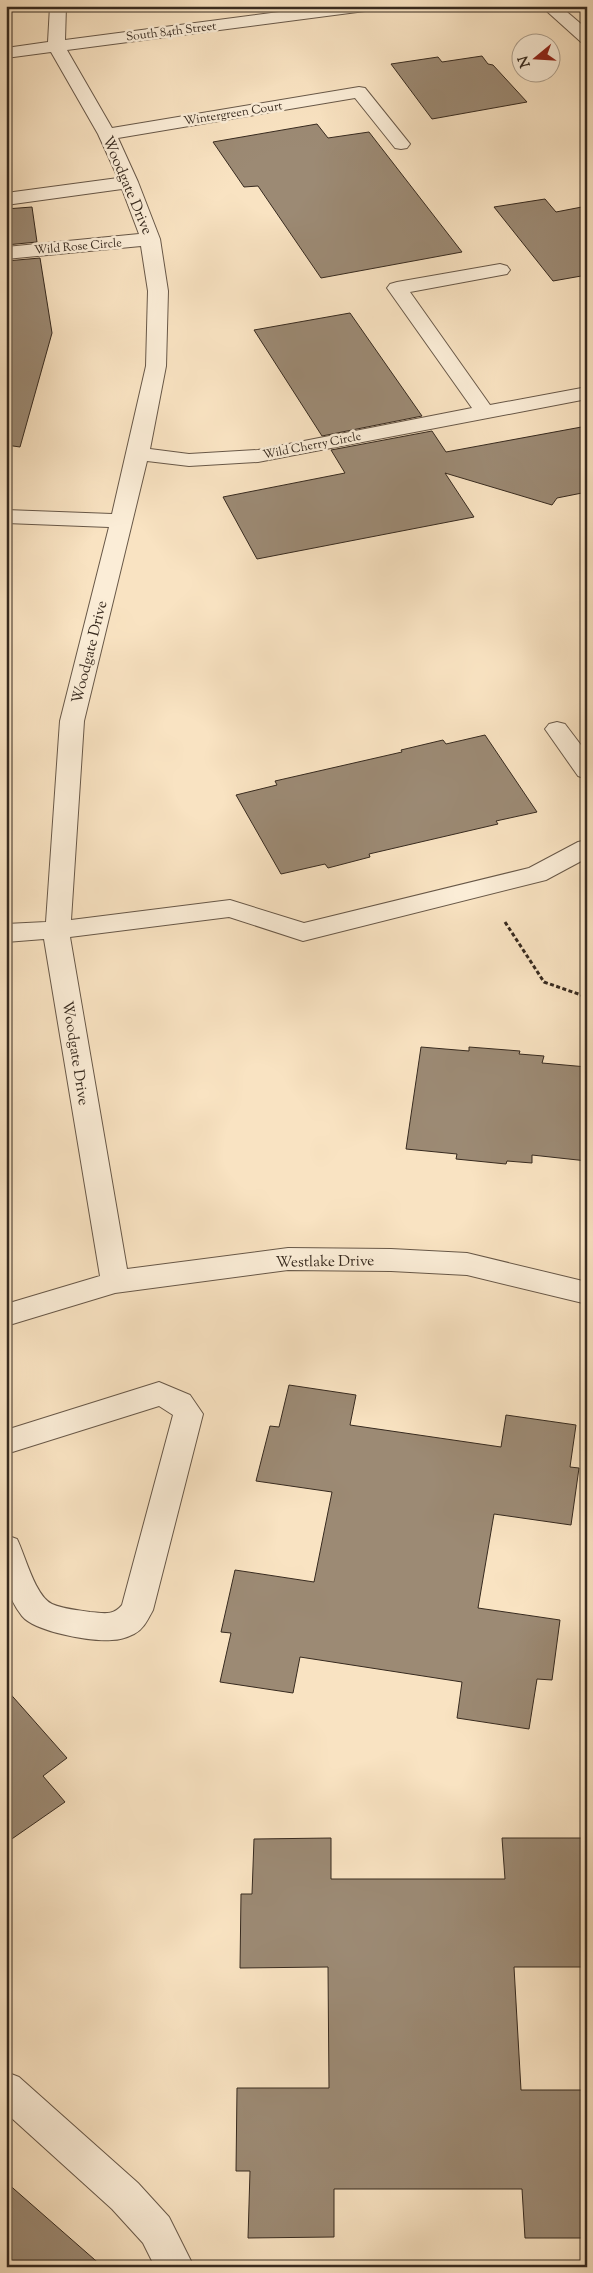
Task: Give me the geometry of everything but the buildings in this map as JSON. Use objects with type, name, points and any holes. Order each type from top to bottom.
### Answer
[{"type":"street","points":[[56,46],[58,6]]},
{"type":"street","name":"South 84th Street","points":[[6,53],[365,6]]},
{"type":"street","points":[[549,6],[587,38]]},
{"type":"street","name":"Woodgate Drive","points":[[56,46],[107,134],[128,182],[150,239],[158,291],[156,366],[122,522],[72,720],[58,930],[58,942],[115,1282]]},
{"type":"street","name":"Wintergreen Court","points":[[107,134],[359,92],[401,144]]},
{"type":"street","points":[[6,199],[128,182]]},
{"type":"street","name":"Wild Rose Circle","points":[[6,253],[150,239]]},
{"type":"street","points":[[485,412],[397,288],[500,270]]},
{"type":"street","name":"Wild Cherry Circle","points":[[138,454],[189,460],[258,456],[587,393]]},
{"type":"street","points":[[6,516],[122,522]]},
{"type":"street","points":[[557,729],[587,771]]},
{"type":"street","points":[[6,933],[58,930],[230,908],[303,932],[537,874],[587,848]]},
{"type":"street","name":"Westlake Drive","points":[[6,1315],[115,1282],[288,1259],[391,1260],[468,1264],[587,1293]]},
{"type":"street","points":[[6,1442],[158,1394],[172,1398],[184,1406],[188,1414],[137,1610],[128,1622],[113,1627],[55,1619],[38,1612],[28,1598],[6,1548]]},
{"type":"street","points":[[6,2088],[125,2196],[156,2230],[175,2267]]},
{"type":"path","points":[[482,888],[544,982],[587,997]]}]
